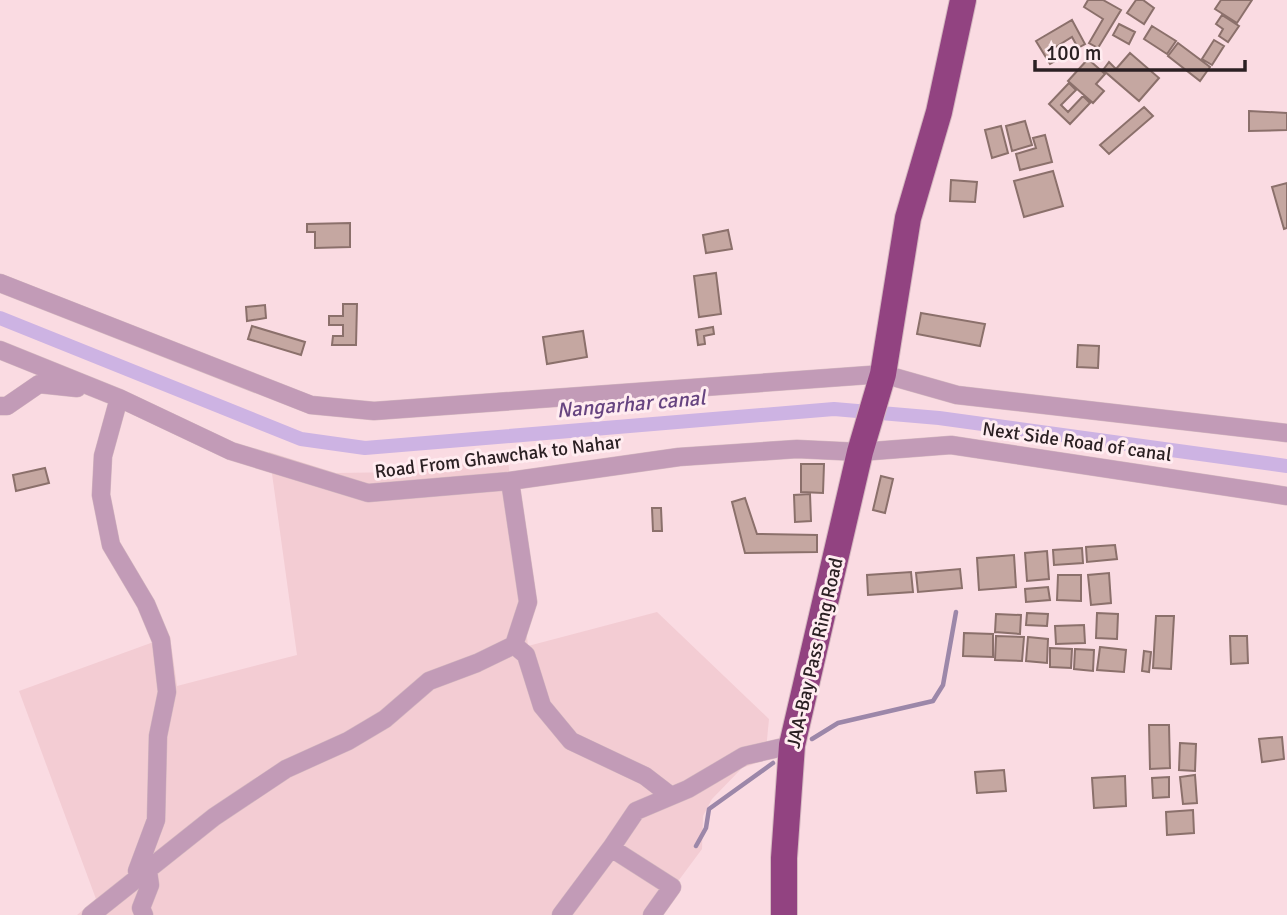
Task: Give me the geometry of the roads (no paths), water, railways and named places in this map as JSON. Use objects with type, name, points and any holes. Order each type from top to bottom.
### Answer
[{"type":"highway","points":[[883,374],[908,218],[939,112],[963,0]]},
{"type":"highway","name":"JAA-Bay Pass Ring Road","points":[[784,915],[784,858],[792,745],[863,444],[883,374]]},
{"type":"street","points":[[0,282],[311,405],[374,411],[883,374],[957,395],[1287,433]]},
{"type":"street","name":"Road From Ghawchak to Nahar","points":[[0,350],[119,398],[231,451],[368,493],[510,481],[679,457],[863,444]]},
{"type":"street","points":[[0,406],[7,406],[39,384],[98,390]]},
{"type":"street","points":[[119,398],[103,456],[101,495],[111,545],[146,604],[161,640],[167,692],[158,736],[156,820],[143,871],[150,885],[143,913]]},
{"type":"street","name":"Next Side Road of canal","points":[[863,444],[951,445],[1287,496]]},
{"type":"street","points":[[91,915],[214,817],[286,769],[348,741],[385,719],[429,681],[477,663],[514,645],[528,601],[510,481]]},
{"type":"street","points":[[514,645],[526,655],[542,706],[571,741],[645,776],[671,796]]},
{"type":"street","points":[[561,915],[636,811],[688,789],[744,756],[792,745]]},
{"type":"street","points":[[611,849],[672,887],[652,915]]},
{"type":"waterway","name":"Nangarhar canal","points":[[0,318],[301,439],[365,448],[834,409],[939,418],[1287,466]]},
{"type":"waterway","points":[[812,739],[838,723],[933,701],[943,685],[956,612]]},
{"type":"waterway","points":[[696,846],[706,828],[709,809],[773,763]]}]
